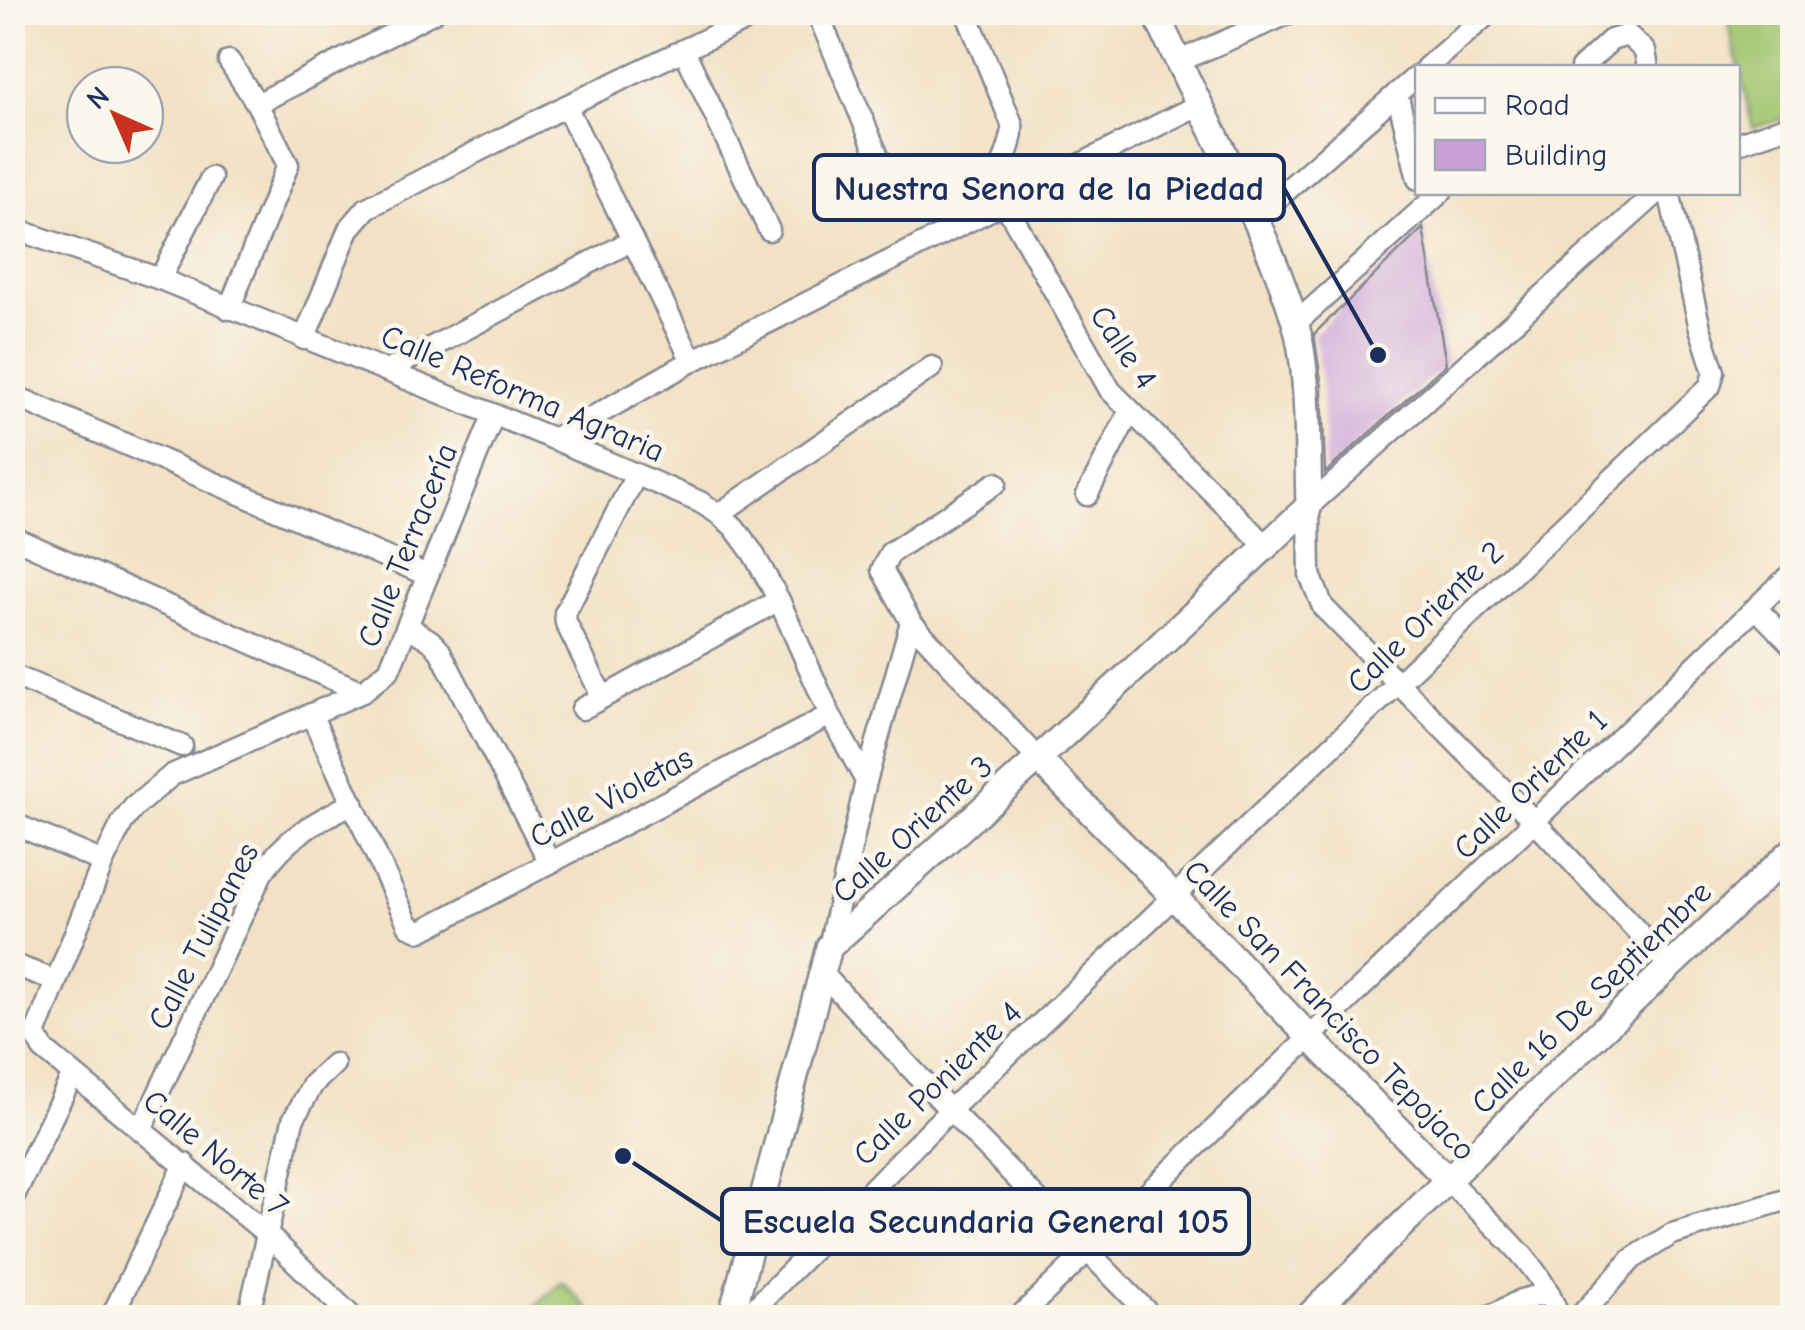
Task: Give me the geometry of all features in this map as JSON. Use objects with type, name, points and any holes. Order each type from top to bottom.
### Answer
[{"type":"main road","points":[[1155,12],[1254,219],[1296,324],[1305,396],[1310,506]]},
{"type":"main road","name":"Calle Oriente 3","points":[[829,947],[1310,506]]},
{"type":"main road","name":"Calle San Francisco Tepojaco","points":[[1038,759],[1176,895],[1310,1040],[1448,1180]]},
{"type":"main road","name":"Calle 16 De Septiembre","points":[[1307,1318],[1669,965],[1792,851]]},
{"type":"main road","points":[[731,1318],[829,947]]},
{"type":"street","points":[[257,104],[434,12]]},
{"type":"street","points":[[304,339],[349,228],[367,208],[762,12]]},
{"type":"street","points":[[817,12],[886,175]]},
{"type":"street","points":[[966,12],[1012,124],[997,181],[1005,202]]},
{"type":"street","points":[[1177,62],[1292,12]]},
{"type":"street","points":[[1429,65],[1490,12]]},
{"type":"street","points":[[1583,65],[1612,40],[1628,36],[1645,51],[1647,65]]},
{"type":"street","points":[[684,50],[769,230]]},
{"type":"street","points":[[229,61],[257,104],[288,165],[229,309]]},
{"type":"street","points":[[1254,219],[1415,78]]},
{"type":"street","points":[[1397,93],[1415,167]]},
{"type":"street","points":[[554,439],[692,360],[1198,105]]},
{"type":"street","points":[[566,106],[692,360]]},
{"type":"street","points":[[1740,142],[1792,125]]},
{"type":"street","points":[[160,279],[211,178]]},
{"type":"street","points":[[1655,195],[1310,506],[1310,575],[1318,596],[1399,684],[1669,965]]},
{"type":"street","name":"Calle Oriente 2","points":[[1176,895],[1706,391],[1714,372],[1670,195]]},
{"type":"street","points":[[1296,324],[1422,200]]},
{"type":"street","name":"Calle 4","points":[[1005,202],[1110,390],[1266,546]]},
{"type":"street","name":"Calle Reforma Agraria","points":[[12,228],[160,279],[554,439],[719,514],[753,553],[866,781]]},
{"type":"street","points":[[387,371],[630,241]]},
{"type":"street","points":[[719,514],[932,367]]},
{"type":"street","points":[[12,395],[427,575]]},
{"type":"street","points":[[1087,495],[1130,411]]},
{"type":"street","name":"Calle Terracería","points":[[36,1040],[36,1030],[102,862],[122,823],[153,788],[172,775],[362,692],[389,670],[493,416]]},
{"type":"street","points":[[602,696],[566,624],[565,613],[636,475]]},
{"type":"street","points":[[996,483],[890,553],[884,576],[912,622],[1038,759]]},
{"type":"street","points":[[12,537],[362,692]]},
{"type":"street","name":"Calle Oriente 1","points":[[1018,1318],[1792,573]]},
{"type":"street","points":[[582,709],[778,600]]},
{"type":"street","points":[[1756,608],[1792,646]]},
{"type":"street","points":[[829,947],[866,781],[912,622]]},
{"type":"street","points":[[409,627],[431,640],[440,651],[550,863]]},
{"type":"street","points":[[12,675],[182,746]]},
{"type":"street","points":[[311,714],[353,803]]},
{"type":"street","name":"Calle Violetas","points":[[353,803],[409,926],[421,930],[830,715]]},
{"type":"street","name":"Calle Tulipanes","points":[[142,1128],[262,873],[293,836],[353,803]]},
{"type":"street","points":[[12,822],[102,862]]},
{"type":"street","name":"Calle Poniente 4","points":[[744,1318],[950,1110],[1176,895]]},
{"type":"street","points":[[12,964],[56,982]]},
{"type":"street","points":[[823,974],[1153,1318]]},
{"type":"street","name":"Calle Norte 7","points":[[36,1040],[267,1234],[353,1318]]},
{"type":"street","points":[[248,1318],[293,1120],[312,1084],[334,1064]]},
{"type":"street","points":[[12,1200],[73,1074]]},
{"type":"street","points":[[110,1318],[185,1164]]},
{"type":"street","name":"Calle San Francisco Tepojaco","points":[[1448,1180],[1521,1254],[1550,1293],[1559,1318]]},
{"type":"street","points":[[1487,1318],[1521,1300],[1550,1293],[1572,1304],[1583,1316],[1632,1259],[1672,1234],[1792,1198]]},
{"type":"green space","points":[[1726,13],[1792,13],[1792,116],[1753,128]]},
{"type":"green space","points":[[561,1281],[597,1317],[525,1317]]},
{"type":"building","points":[[1423,228],[1446,364],[1325,473],[1322,387],[1314,334]]},
{"type":"place","name":"Nuestra Senora de la Piedad","points":[[1378,355]]},
{"type":"place","name":"Escuela Secundaria General 105","points":[[623,1156]]}]
